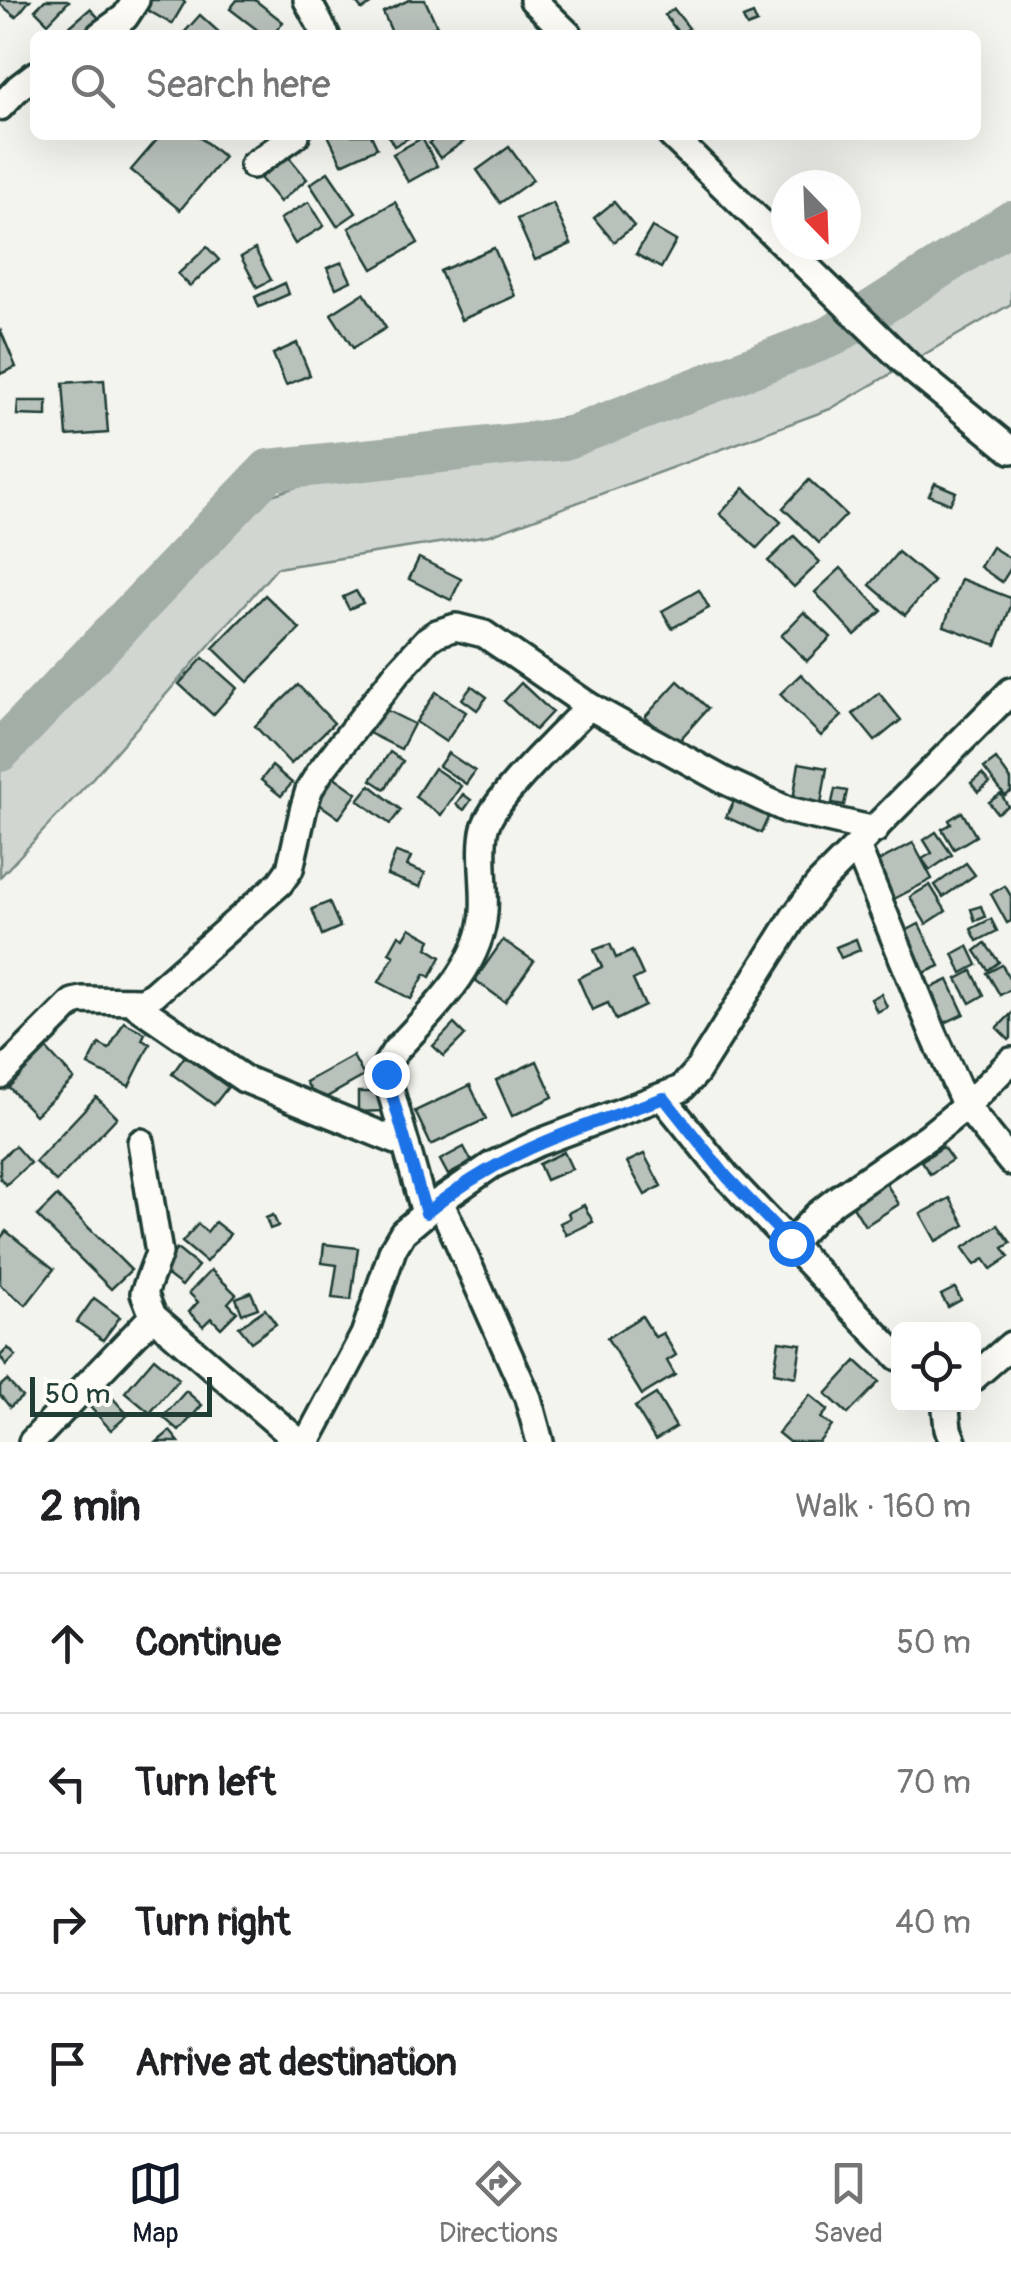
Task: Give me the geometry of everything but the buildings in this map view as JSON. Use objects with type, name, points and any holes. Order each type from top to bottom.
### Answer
[{"type":"street","points":[[107,30],[124,17],[136,0]]},
{"type":"street","points":[[307,0],[323,30]]},
{"type":"street","points":[[533,0],[564,30]]},
{"type":"street","points":[[0,107],[30,79]]},
{"type":"street","points":[[253,166],[289,140]]},
{"type":"street","points":[[676,140],[913,370],[1011,450]]},
{"type":"street","points":[[0,1075],[73,1002],[143,1001],[174,980],[280,883],[290,869],[304,807],[320,772],[396,673],[428,639],[456,627],[484,634],[588,706],[723,780],[788,810],[866,838]]},
{"type":"street","points":[[307,1442],[364,1335],[393,1249],[403,1232],[492,1165],[538,1143],[681,1089],[696,1073],[794,917],[818,886],[1011,691]]},
{"type":"street","points":[[540,1442],[528,1398],[406,1144],[386,1074],[394,1051],[457,982],[476,943],[484,916],[485,827],[500,800],[588,706]]},
{"type":"street","points":[[866,838],[934,1035],[966,1106],[1011,1162]]},
{"type":"street","points":[[130,1001],[244,1080],[406,1144]]},
{"type":"street","points":[[791,1243],[836,1200],[966,1106],[1011,1061]]},
{"type":"street","points":[[664,1098],[727,1177],[891,1350]]},
{"type":"street","points":[[141,1142],[159,1253],[144,1293],[153,1316],[299,1442]]},
{"type":"street","points":[[32,1442],[153,1316]]},
{"type":"street","points":[[981,1371],[1011,1344]]},
{"type":"street","points":[[947,1412],[953,1442]]},
{"type":"shaded area","points":[[1011,233],[1011,304],[830,409],[490,535],[277,568],[0,877],[0,768],[197,520],[437,440],[650,403],[974,256]]},
{"type":"waterway","points":[[0,751],[269,470],[565,439],[832,336],[1011,222]]},
{"type":"route","points":[[386,1074],[426,1213],[492,1165],[538,1143],[664,1098],[727,1177],[791,1243]]}]
